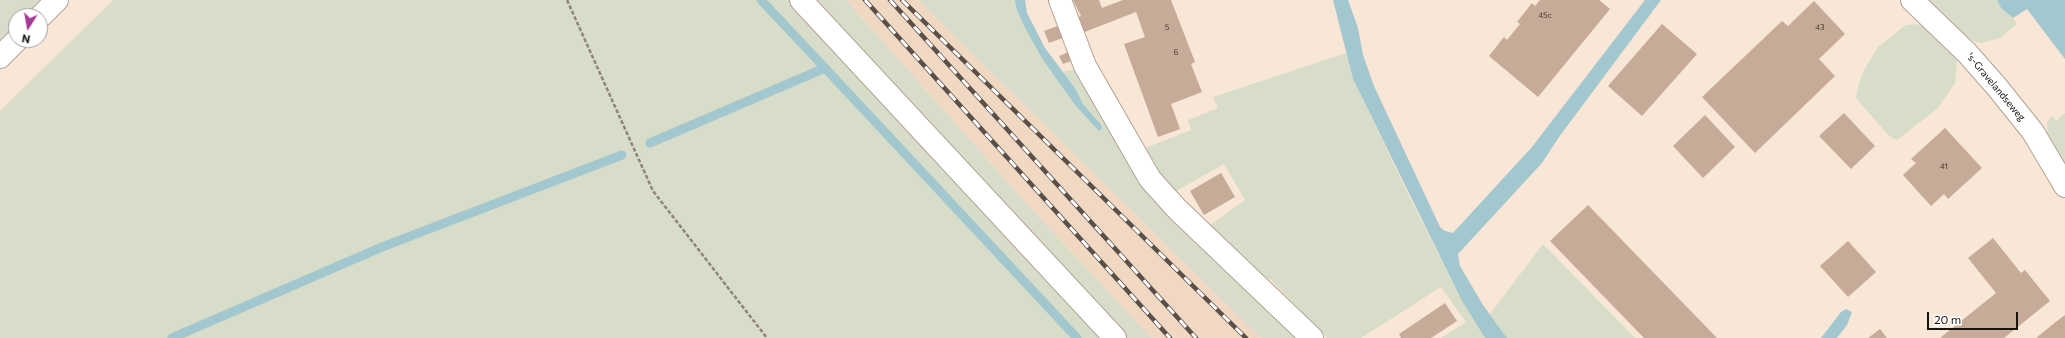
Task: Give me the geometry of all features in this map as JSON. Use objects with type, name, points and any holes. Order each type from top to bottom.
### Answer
[{"type":"street","points":[[48,9],[58,0]]},
{"type":"street","points":[[801,0],[1115,338]]},
{"type":"street","points":[[1060,0],[1085,66],[1120,124],[1150,179],[1177,209],[1312,338]]},
{"type":"street","name":"'s-Gravelandseweg","points":[[1912,0],[1967,53],[1997,87],[2033,132],[2065,186]]},
{"type":"street","points":[[0,57],[9,48]]},
{"type":"path","points":[[567,0],[653,191],[767,338]]},
{"type":"shaded area","points":[[846,0],[918,0],[1261,338],[1151,338],[1026,203]]},
{"type":"green space","points":[[0,0],[40,0],[32,8],[8,8],[8,34],[0,42]]},
{"type":"green space","points":[[113,0],[789,0],[1101,338],[0,338],[0,111]]},
{"type":"green space","points":[[812,0],[846,0],[1026,203],[1151,338],[1123,338]]},
{"type":"green space","points":[[918,0],[1015,0],[1016,8],[1043,60],[1075,105],[1099,130],[1102,126],[1083,104],[1075,88],[1063,72],[1078,68],[1112,125],[1301,338],[1261,338]]},
{"type":"green space","points":[[1929,0],[1997,0],[2001,8],[2013,18],[2017,24],[2000,38],[1982,43],[1976,42],[1966,37]]},
{"type":"green space","points":[[1916,24],[1925,27],[1957,61],[1955,83],[1938,108],[1897,140],[1889,136],[1856,98],[1859,83],[1864,70],[1878,47],[1906,25]]},
{"type":"green space","points":[[1346,53],[1353,79],[1407,192],[1462,301],[1485,338],[1441,338],[1466,322],[1441,287],[1361,338],[1327,338],[1270,279],[1264,279],[1209,226],[1245,200],[1224,164],[1173,193],[1143,149],[1191,130],[1188,120],[1218,108],[1213,97]]},
{"type":"green space","points":[[2065,113],[2065,163],[2047,132],[2047,122],[2052,116],[2056,121]]},
{"type":"green space","points":[[1543,244],[1635,338],[1507,338],[1490,314]]},
{"type":"water","points":[[1015,0],[1025,0],[1027,13],[1045,48],[1075,88],[1083,104],[1102,126],[1101,130],[1099,131],[1075,105],[1043,60],[1024,26],[1016,8]]},
{"type":"water","points":[[1333,0],[1348,0],[1358,28],[1363,55],[1374,86],[1440,227],[1445,231],[1453,233],[1532,147],[1645,0],[1661,0],[1559,137],[1542,163],[1458,254],[1460,266],[1483,305],[1507,338],[1485,338],[1462,301],[1353,79]]},
{"type":"water","points":[[1997,0],[2065,0],[2065,59],[2027,9],[2013,18],[2001,8]]},
{"type":"water","points":[[1846,309],[1852,312],[1847,325],[1837,338],[1821,338],[1841,312]]},
{"type":"building","points":[[1073,0],[1099,0],[1102,8],[1123,0],[1171,0],[1195,62],[1191,64],[1202,92],[1171,104],[1180,129],[1158,137],[1124,44],[1145,37],[1136,12],[1082,33],[1076,18],[1081,16]]},
{"type":"building","points":[[1540,0],[1599,0],[1610,9],[1538,97],[1489,56],[1504,37],[1507,40],[1520,24],[1517,22],[1532,3],[1535,6]]},
{"type":"building","points":[[1814,1],[1845,34],[1819,59],[1835,76],[1755,153],[1702,97],[1782,21],[1788,26]]},
{"type":"building","points":[[1662,24],[1697,54],[1642,116],[1608,86]]},
{"type":"building","points":[[1060,25],[1065,37],[1049,43],[1044,31]]},
{"type":"building","points":[[1071,51],[1074,60],[1063,64],[1059,56]]},
{"type":"building","points":[[1844,113],[1875,146],[1851,169],[1819,136]]},
{"type":"building","points":[[1705,115],[1735,147],[1703,178],[1673,146]]},
{"type":"building","points":[[1945,128],[1982,168],[1948,199],[1944,194],[1931,206],[1903,175],[1916,163],[1911,159]]},
{"type":"building","points":[[1221,173],[1235,197],[1204,215],[1190,191]]},
{"type":"building","points":[[1588,205],[1717,338],[1644,338],[1550,241]]},
{"type":"building","points":[[1993,238],[2021,273],[2025,270],[2050,301],[2004,338],[1940,338],[1996,293],[1968,258]]},
{"type":"building","points":[[1848,241],[1876,272],[1848,297],[1820,266]]},
{"type":"building","points":[[1445,303],[1457,321],[1431,338],[1401,338],[1399,334]]},
{"type":"building","points":[[2065,315],[2065,338],[2036,338],[2057,321]]},
{"type":"building","points":[[1880,329],[1887,338],[1868,338]]},
{"type":"waterway","points":[[650,143],[825,68],[761,0]]},
{"type":"waterway","points":[[825,68],[1077,338]]},
{"type":"waterway","points":[[172,338],[382,247],[622,155]]},
{"type":"railway","points":[[865,0],[1170,338]]},
{"type":"railway","points":[[890,0],[1196,338]]},
{"type":"railway","points":[[902,0],[1246,338]]}]
